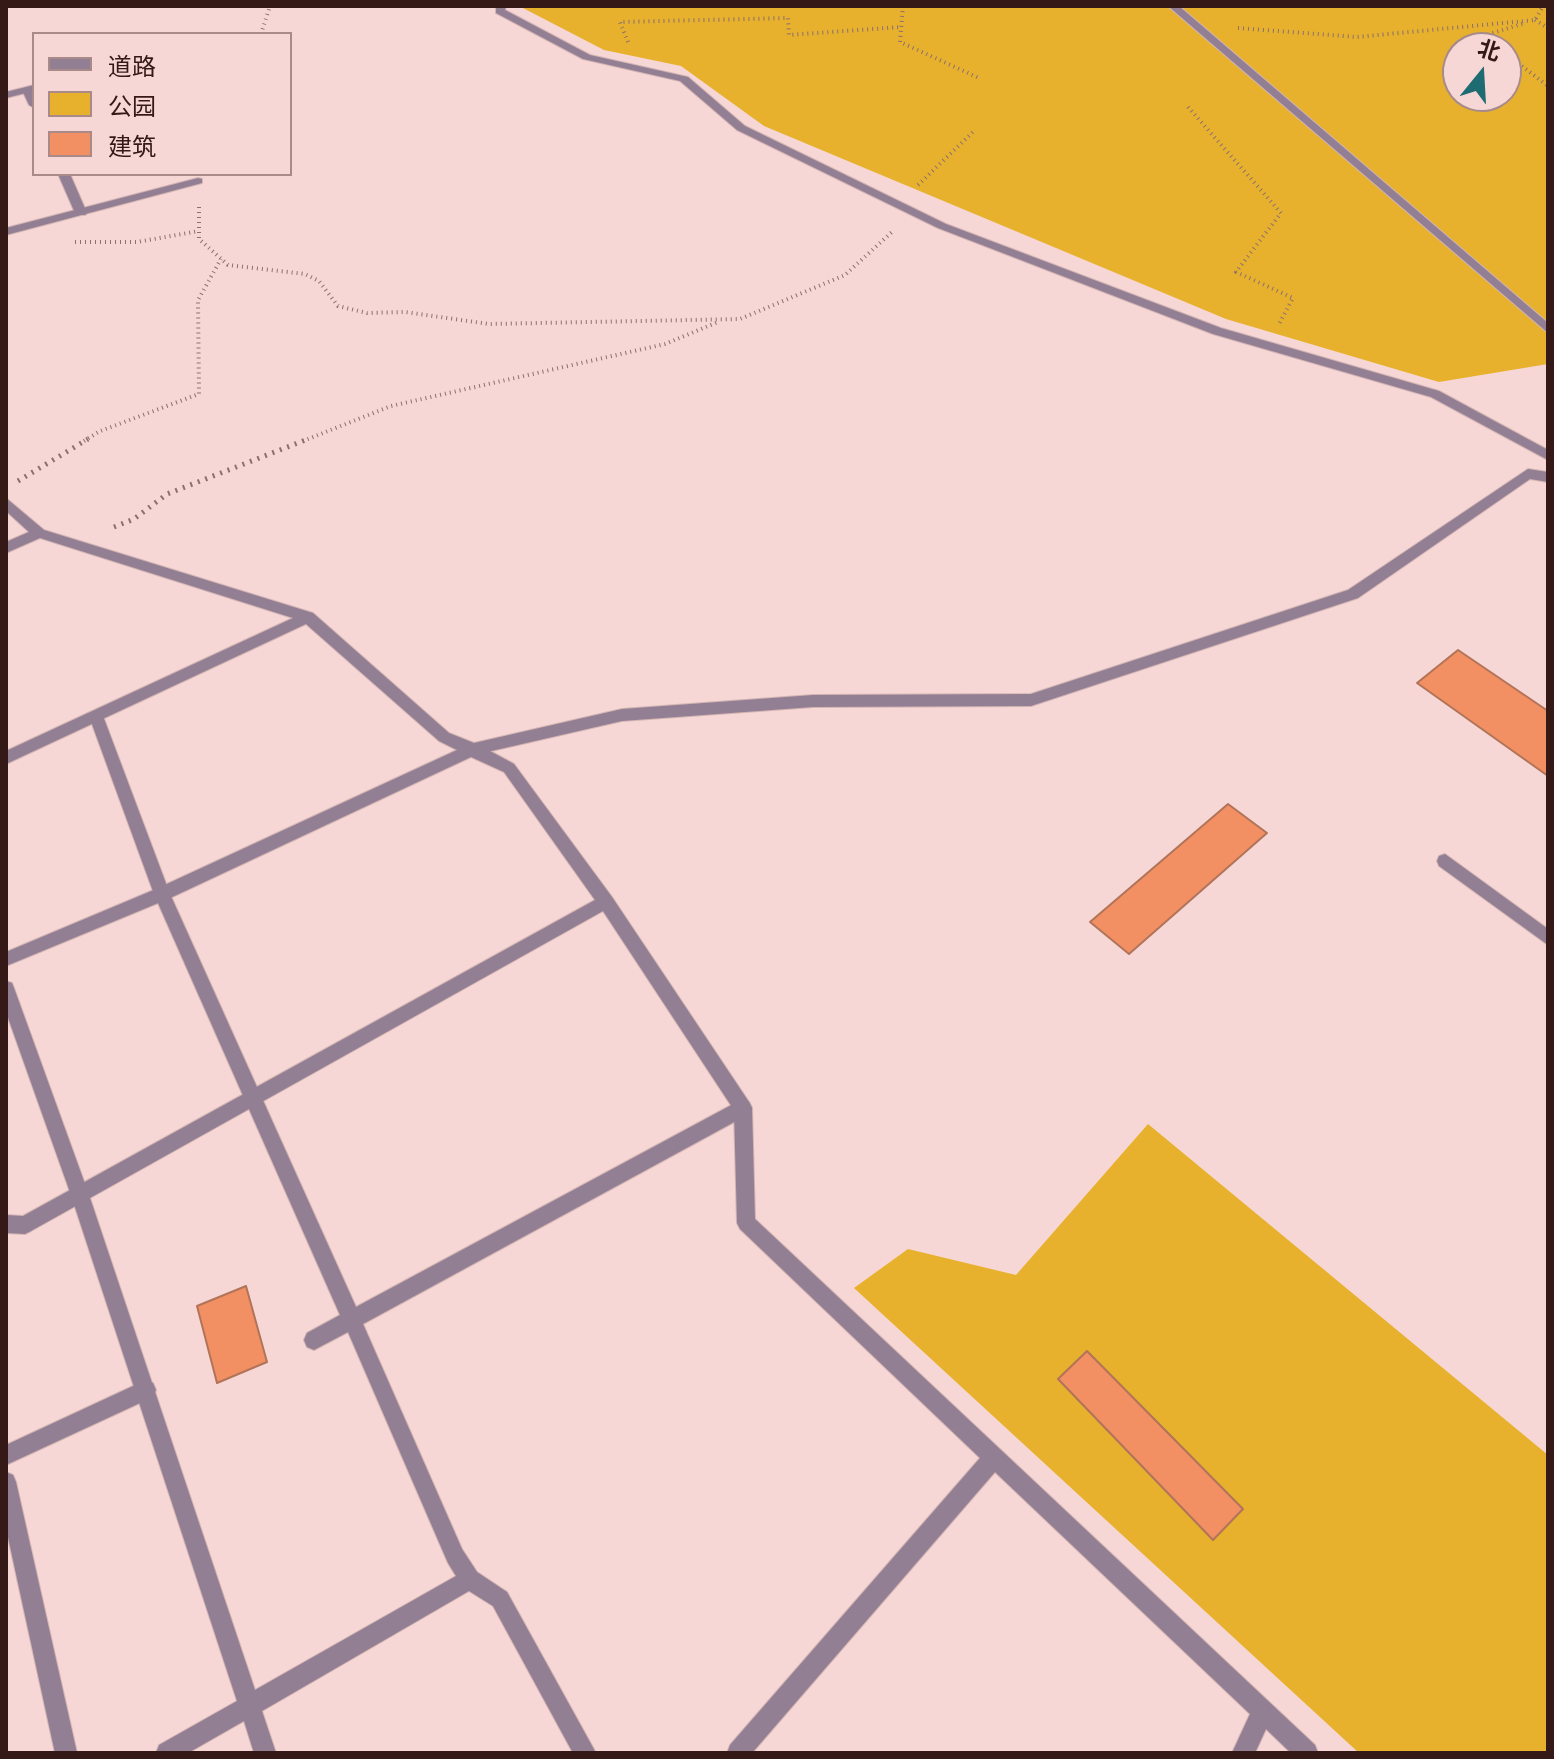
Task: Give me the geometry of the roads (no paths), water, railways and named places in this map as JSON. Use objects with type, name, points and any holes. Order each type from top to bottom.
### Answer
[{"type":"street","points":[[501,6],[500,11],[587,57],[684,79],[741,128],[897,205],[1217,331],[1435,394],[1548,456]]},
{"type":"street","points":[[1173,6],[1548,329]]},
{"type":"street","points":[[6,95],[31,89]]},
{"type":"street","points":[[65,176],[81,213]]},
{"type":"street","points":[[6,232],[198,181]]},
{"type":"street","points":[[6,959],[162,894],[474,749],[622,715],[813,701],[1031,700],[1353,594],[1528,474],[1548,477]]},
{"type":"street","points":[[6,503],[39,533],[308,617],[444,737],[509,768],[606,902],[743,1108],[746,1223],[1307,1753]]},
{"type":"street","points":[[6,548],[39,533]]},
{"type":"street","points":[[6,758],[308,617]]},
{"type":"street","points":[[96,716],[162,894],[255,1098],[455,1556],[470,1579],[500,1599],[585,1753]]},
{"type":"street","points":[[1445,861],[1548,938]]},
{"type":"street","points":[[6,1224],[25,1225],[606,902]]},
{"type":"street","points":[[6,988],[80,1195],[265,1753]]},
{"type":"street","points":[[314,1340],[743,1108]]},
{"type":"street","points":[[6,1455],[146,1390]]},
{"type":"street","points":[[738,1753],[994,1457]]},
{"type":"street","points":[[6,1482],[66,1753]]},
{"type":"street","points":[[167,1753],[470,1579]]},
{"type":"street","points":[[1243,1753],[1263,1712]]}]
